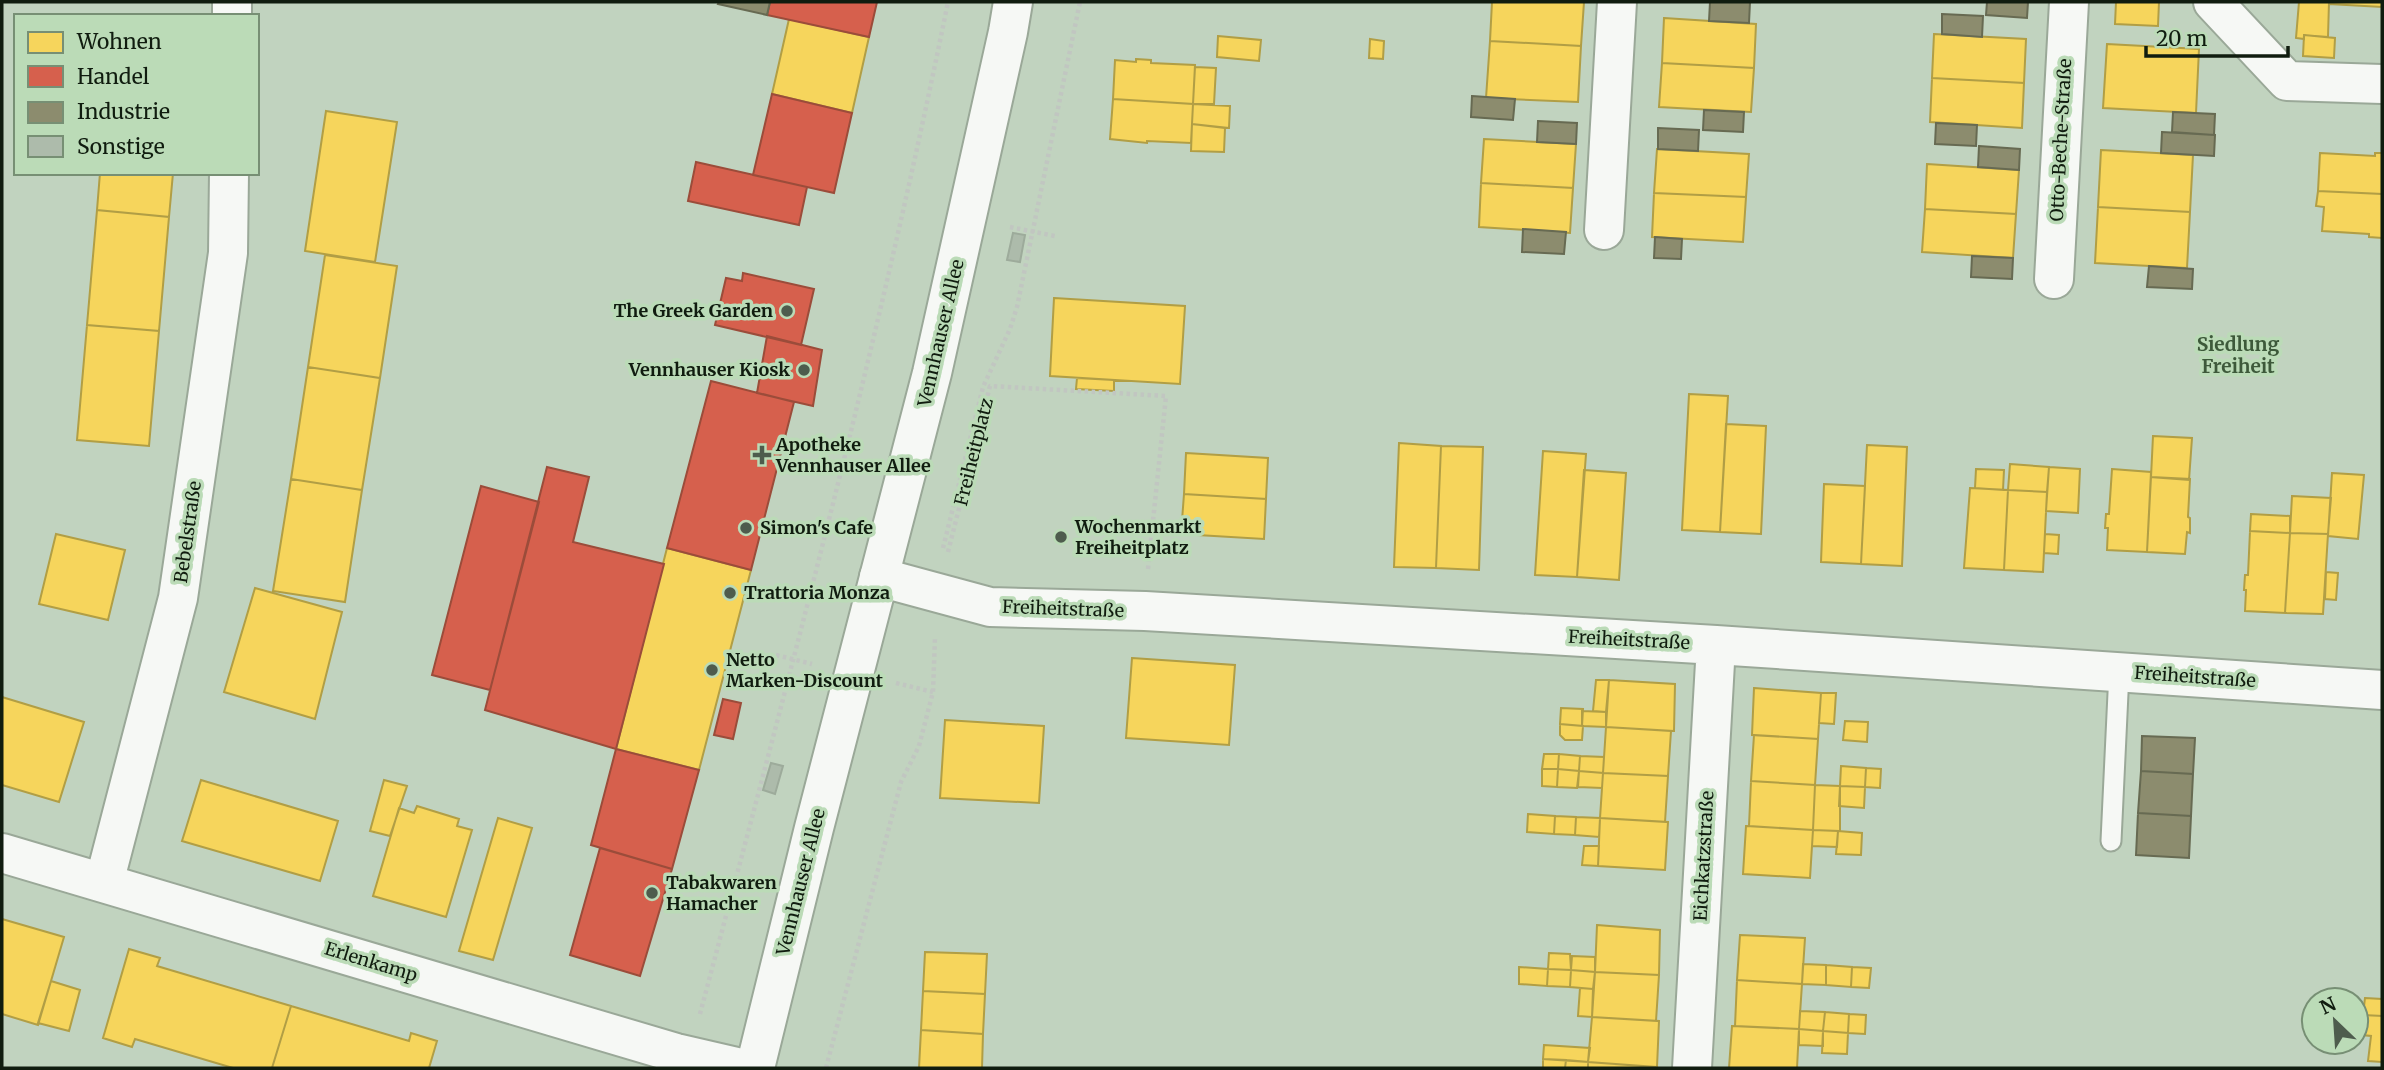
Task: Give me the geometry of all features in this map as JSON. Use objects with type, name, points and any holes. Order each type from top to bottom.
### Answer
[{"type":"street","name":"Vennhauser Allee","points":[[755,1068],[935,359],[1013,2]]},
{"type":"street","points":[[1604,230],[1616,2]]},
{"type":"street","name":"Otto-Beche-Straße","points":[[2054,279],[2068,2]]},
{"type":"street","points":[[2213,2],[2287,81],[2382,84]]},
{"type":"street","name":"Bebelstraße","points":[[104,883],[178,598],[228,253],[229,175]]},
{"type":"street","name":"Freiheitstraße","points":[[879,578],[990,607],[1145,611],[1716,645],[2382,690]]},
{"type":"street","name":"Eichkatzstraße","points":[[1692,1068],[1716,645]]},
{"type":"street","name":"Erlenkamp","points":[[2,853],[676,1053],[741,1068]]},
{"type":"lane","points":[[2111,841],[2119,672]]},
{"type":"path","points":[[699,1018],[846,447],[919,141],[948,2]]},
{"type":"path","points":[[943,544],[983,387],[1010,329],[1017,307],[1080,2]]},
{"type":"path","points":[[1010,227],[1055,236]]},
{"type":"path","name":"Freiheitplatz","points":[[953,562],[948,553],[990,386],[1166,396],[1147,582]]},
{"type":"path","points":[[826,1068],[901,782],[919,746],[933,692],[935,629]]},
{"type":"path","points":[[776,655],[814,664]]},
{"type":"path","points":[[897,684],[933,692]]},
{"type":"building: Wohnen","points":[[1492,2],[1584,2],[1581,46],[1490,41]]},
{"type":"building: Wohnen","points":[[2116,2],[2159,2],[2158,26],[2115,24]]},
{"type":"building: Wohnen","points":[[2299,2],[2329,2],[2328,37],[2304,35],[2304,39],[2296,38]]},
{"type":"building: Wohnen","points":[[2382,2],[2382,7],[2329,4]]},
{"type":"building: Wohnen","points":[[1664,18],[1756,24],[1754,68],[1662,63]]},
{"type":"building: Wohnen","points":[[789,19],[869,37],[852,113],[772,94]]},
{"type":"building: Wohnen","points":[[1934,34],[2026,39],[2024,83],[1932,78]]},
{"type":"building: Wohnen","points":[[2304,35],[2335,38],[2334,58],[2303,56]]},
{"type":"building: Wohnen","points":[[1218,36],[1261,40],[1259,61],[1217,57]]},
{"type":"building: Wohnen","points":[[1370,39],[1384,41],[1383,59],[1369,58]]},
{"type":"building: Wohnen","points":[[1490,41],[1581,46],[1578,102],[1486,98]]},
{"type":"building: Wohnen","points":[[2107,44],[2199,49],[2196,113],[2103,108]]},
{"type":"building: Wohnen","points":[[1136,59],[1151,60],[1151,63],[1195,65],[1193,104],[1113,99],[1115,60],[1136,62]]},
{"type":"building: Wohnen","points":[[1662,63],[1754,68],[1751,112],[1659,107]]},
{"type":"building: Wohnen","points":[[1195,67],[1216,68],[1214,104],[1193,104]]},
{"type":"building: Wohnen","points":[[1932,78],[2024,83],[2022,128],[1930,122]]},
{"type":"building: Wohnen","points":[[1113,99],[1193,104],[1191,143],[1147,143],[1110,139]]},
{"type":"building: Wohnen","points":[[1193,104],[1230,106],[1229,128],[1192,124]]},
{"type":"building: Wohnen","points":[[326,111],[397,122],[375,262],[305,251]]},
{"type":"building: Wohnen","points":[[1192,124],[1225,128],[1224,152],[1191,151]]},
{"type":"building: Wohnen","points":[[1484,139],[1576,144],[1573,188],[1481,183]]},
{"type":"building: Wohnen","points":[[1657,149],[1749,154],[1746,197],[1654,193]]},
{"type":"building: Wohnen","points":[[2101,150],[2193,155],[2190,212],[2098,207]]},
{"type":"building: Wohnen","points":[[2320,153],[2375,156],[2375,153],[2382,153],[2382,194],[2318,191]]},
{"type":"building: Wohnen","points":[[1927,164],[2019,170],[2016,214],[1925,209]]},
{"type":"building: Wohnen","points":[[100,175],[173,175],[169,217],[97,210]]},
{"type":"building: Wohnen","points":[[1481,183],[1573,188],[1570,233],[1479,227]]},
{"type":"building: Wohnen","points":[[2318,191],[2382,194],[2382,238],[2369,237],[2369,234],[2322,231],[2324,207],[2316,206]]},
{"type":"building: Wohnen","points":[[1654,193],[1746,197],[1743,242],[1652,237]]},
{"type":"building: Wohnen","points":[[2098,207],[2190,212],[2187,268],[2095,263]]},
{"type":"building: Wohnen","points":[[1925,209],[2016,214],[2013,258],[1922,252]]},
{"type":"building: Wohnen","points":[[97,210],[169,217],[159,331],[87,325]]},
{"type":"building: Wohnen","points":[[325,255],[397,266],[380,378],[308,367]]},
{"type":"building: Wohnen","points":[[1054,298],[1185,306],[1180,384],[1050,376]]},
{"type":"building: Wohnen","points":[[87,325],[159,331],[149,446],[77,440]]},
{"type":"building: Wohnen","points":[[308,367],[380,378],[362,490],[291,479]]},
{"type":"building: Wohnen","points":[[1077,378],[1114,380],[1114,391],[1076,389]]},
{"type":"building: Wohnen","points":[[1689,394],[1728,396],[1720,532],[1682,530]]},
{"type":"building: Wohnen","points":[[1726,424],[1766,426],[1761,534],[1720,532]]},
{"type":"building: Wohnen","points":[[2153,436],[2192,438],[2189,480],[2151,477]]},
{"type":"building: Wohnen","points":[[1399,443],[1441,446],[1436,568],[1394,567]]},
{"type":"building: Wohnen","points":[[1867,445],[1907,447],[1902,566],[1861,564]]},
{"type":"building: Wohnen","points":[[1441,446],[1483,447],[1479,570],[1436,568]]},
{"type":"building: Wohnen","points":[[1543,451],[1586,454],[1577,577],[1535,575]]},
{"type":"building: Wohnen","points":[[1186,453],[1268,458],[1266,499],[1184,494]]},
{"type":"building: Wohnen","points":[[2010,464],[2049,467],[2047,492],[2008,490]]},
{"type":"building: Wohnen","points":[[2049,467],[2080,469],[2078,513],[2046,511]]},
{"type":"building: Wohnen","points":[[1976,469],[2004,470],[2003,490],[1975,488]]},
{"type":"building: Wohnen","points":[[2112,469],[2151,472],[2147,552],[2107,550],[2108,528],[2105,528],[2106,514],[2109,514]]},
{"type":"building: Wohnen","points":[[1584,470],[1626,473],[1619,580],[1577,577]]},
{"type":"building: Wohnen","points":[[2332,473],[2364,475],[2358,539],[2328,536]]},
{"type":"building: Wohnen","points":[[2151,477],[2190,479],[2190,533],[2187,532],[2185,554],[2147,552]]},
{"type":"building: Wohnen","points":[[291,479],[362,490],[345,602],[273,591]]},
{"type":"building: Wohnen","points":[[1824,484],[1865,486],[1861,564],[1821,562]]},
{"type":"building: Wohnen","points":[[1970,488],[2008,490],[2004,570],[1964,568]]},
{"type":"building: Wohnen","points":[[2008,490],[2047,492],[2043,572],[2004,570]]},
{"type":"building: Wohnen","points":[[1184,494],[1266,499],[1264,539],[1181,534]]},
{"type":"building: Wohnen","points":[[2292,496],[2331,498],[2328,534],[2290,533]]},
{"type":"building: Wohnen","points":[[2251,514],[2290,516],[2290,533],[2250,531]]},
{"type":"building: Wohnen","points":[[2250,531],[2290,533],[2285,613],[2245,611],[2244,590],[2245,575],[2248,575]]},
{"type":"building: Wohnen","points":[[2290,533],[2328,534],[2323,614],[2285,613]]},
{"type":"building: Wohnen","points":[[56,534],[125,550],[108,620],[39,604]]},
{"type":"building: Wohnen","points":[[2045,534],[2059,535],[2058,554],[2044,553]]},
{"type":"building: Wohnen","points":[[667,548],[751,570],[699,770],[616,749]]},
{"type":"building: Wohnen","points":[[2326,572],[2338,573],[2336,600],[2325,599]]},
{"type":"building: Wohnen","points":[[255,588],[342,612],[315,719],[224,692]]},
{"type":"building: Wohnen","points":[[1132,658],[1235,665],[1229,745],[1126,738]]},
{"type":"building: Wohnen","points":[[1596,680],[1609,680],[1606,712],[1593,711]]},
{"type":"building: Wohnen","points":[[1609,680],[1675,684],[1674,731],[1606,727]]},
{"type":"building: Wohnen","points":[[1754,688],[1821,693],[1818,739],[1752,735]]},
{"type":"building: Wohnen","points":[[1821,693],[1836,693],[1834,724],[1819,723]]},
{"type":"building: Wohnen","points":[[2,697],[84,722],[59,802],[2,785]]},
{"type":"building: Wohnen","points":[[1561,708],[1583,709],[1582,726],[1560,724]]},
{"type":"building: Wohnen","points":[[1582,711],[1606,712],[1606,727],[1582,726]]},
{"type":"building: Wohnen","points":[[945,720],[1044,726],[1039,803],[940,798]]},
{"type":"building: Wohnen","points":[[1845,721],[1868,722],[1867,742],[1843,740]]},
{"type":"building: Wohnen","points":[[1560,724],[1583,726],[1582,740],[1565,740],[1560,735]]},
{"type":"building: Wohnen","points":[[1606,727],[1671,731],[1668,776],[1603,773]]},
{"type":"building: Wohnen","points":[[1754,735],[1818,739],[1815,785],[1751,781]]},
{"type":"building: Wohnen","points":[[1544,754],[1559,754],[1558,769],[1542,769]]},
{"type":"building: Wohnen","points":[[1559,754],[1580,756],[1579,771],[1558,769]]},
{"type":"building: Wohnen","points":[[1580,756],[1604,757],[1603,773],[1579,771]]},
{"type":"building: Wohnen","points":[[1841,766],[1866,768],[1865,787],[1840,786]]},
{"type":"building: Wohnen","points":[[1866,768],[1881,769],[1880,788],[1865,787]]},
{"type":"building: Wohnen","points":[[1542,769],[1558,769],[1557,787],[1542,786]]},
{"type":"building: Wohnen","points":[[1558,769],[1579,771],[1577,788],[1557,787]]},
{"type":"building: Wohnen","points":[[1579,771],[1603,773],[1602,788],[1578,787]]},
{"type":"building: Wohnen","points":[[1603,773],[1668,776],[1665,822],[1600,818]]},
{"type":"building: Wohnen","points":[[201,780],[338,821],[320,881],[182,841]]},
{"type":"building: Wohnen","points":[[384,780],[407,786],[390,836],[370,831]]},
{"type":"building: Wohnen","points":[[1751,781],[1815,785],[1813,830],[1749,826]]},
{"type":"building: Wohnen","points":[[1815,785],[1840,786],[1840,831],[1813,830]]},
{"type":"building: Wohnen","points":[[1840,786],[1865,787],[1864,808],[1839,806]]},
{"type":"building: Wohnen","points":[[417,806],[459,819],[457,826],[472,830],[446,917],[373,896],[399,808],[414,813]]},
{"type":"building: Wohnen","points":[[1528,814],[1555,816],[1554,834],[1527,832]]},
{"type":"building: Wohnen","points":[[1555,816],[1576,817],[1575,835],[1554,834]]},
{"type":"building: Wohnen","points":[[1576,817],[1600,818],[1599,837],[1575,835]]},
{"type":"building: Wohnen","points":[[498,818],[532,828],[493,960],[459,951]]},
{"type":"building: Wohnen","points":[[1600,818],[1668,822],[1665,870],[1598,866]]},
{"type":"building: Wohnen","points":[[1746,826],[1813,830],[1810,878],[1743,874]]},
{"type":"building: Wohnen","points":[[1813,830],[1838,831],[1837,847],[1812,846]]},
{"type":"building: Wohnen","points":[[1838,831],[1862,833],[1861,855],[1836,854]]},
{"type":"building: Wohnen","points":[[1584,846],[1599,846],[1598,866],[1582,865]]},
{"type":"building: Wohnen","points":[[2,919],[64,937],[38,1025],[2,1014]]},
{"type":"building: Wohnen","points":[[1597,925],[1660,930],[1659,975],[1595,972]]},
{"type":"building: Wohnen","points":[[1740,935],[1805,938],[1802,984],[1737,980]]},
{"type":"building: Wohnen","points":[[129,949],[160,958],[157,966],[291,1006],[272,1068],[233,1068],[135,1039],[132,1047],[103,1038]]},
{"type":"building: Wohnen","points":[[925,952],[987,954],[985,994],[923,991]]},
{"type":"building: Wohnen","points":[[1549,953],[1570,954],[1571,970],[1548,969]]},
{"type":"building: Wohnen","points":[[1572,956],[1595,957],[1595,972],[1571,970]]},
{"type":"building: Wohnen","points":[[1803,964],[1826,965],[1826,985],[1802,984]]},
{"type":"building: Wohnen","points":[[1826,965],[1852,967],[1851,987],[1826,985]]},
{"type":"building: Wohnen","points":[[1519,967],[1548,969],[1547,986],[1519,984]]},
{"type":"building: Wohnen","points":[[1852,967],[1871,968],[1869,988],[1851,987]]},
{"type":"building: Wohnen","points":[[1548,969],[1571,970],[1570,987],[1547,986]]},
{"type":"building: Wohnen","points":[[1571,970],[1595,972],[1593,989],[1570,987]]},
{"type":"building: Wohnen","points":[[1595,972],[1659,975],[1656,1021],[1592,1017]]},
{"type":"building: Wohnen","points":[[1737,980],[1802,984],[1799,1029],[1735,1026]]},
{"type":"building: Wohnen","points":[[51,981],[80,990],[69,1031],[38,1023]]},
{"type":"building: Wohnen","points":[[1580,988],[1593,989],[1592,1017],[1578,1016]]},
{"type":"building: Wohnen","points":[[923,991],[985,994],[983,1034],[921,1030]]},
{"type":"building: Wohnen","points":[[2370,998],[2382,999],[2382,1016],[2370,1015]]},
{"type":"building: Wohnen","points":[[291,1006],[409,1041],[411,1033],[437,1041],[429,1068],[272,1068]]},
{"type":"building: Wohnen","points":[[1800,1011],[1825,1012],[1823,1031],[1799,1029]]},
{"type":"building: Wohnen","points":[[1825,1012],[1849,1014],[1848,1033],[1823,1031]]},
{"type":"building: Wohnen","points":[[1849,1014],[1866,1015],[1865,1034],[1848,1033]]},
{"type":"building: Wohnen","points":[[2370,1015],[2382,1016],[2382,1062],[2368,1061]]},
{"type":"building: Wohnen","points":[[1592,1017],[1659,1021],[1657,1067],[1588,1062]]},
{"type":"building: Wohnen","points":[[1732,1026],[1799,1029],[1797,1068],[1729,1068]]},
{"type":"building: Wohnen","points":[[1799,1029],[1823,1031],[1823,1046],[1799,1045]]},
{"type":"building: Wohnen","points":[[921,1030],[983,1034],[982,1068],[919,1068]]},
{"type":"building: Wohnen","points":[[1823,1031],[1848,1033],[1847,1054],[1822,1053]]},
{"type":"building: Wohnen","points":[[1544,1045],[1590,1048],[1588,1062],[1543,1059]]},
{"type":"building: Wohnen","points":[[1543,1059],[1566,1060],[1565,1068],[1543,1068]]},
{"type":"building: Wohnen","points":[[1566,1060],[1588,1062],[1588,1068],[1565,1068]]},
{"type":"building: Wohnen","points":[[1588,1062],[1654,1067],[1654,1068],[1588,1068]]},
{"type":"building: Handel","points":[[770,2],[877,2],[869,37],[767,15]]},
{"type":"building: Handel","points":[[772,94],[852,113],[834,193],[753,175]]},
{"type":"building: Handel","points":[[696,162],[807,187],[799,225],[688,201]]},
{"type":"building: Handel","points":[[743,273],[814,289],[801,345],[715,325],[726,278],[742,281]]},
{"type":"building: Handel","points":[[767,336],[822,350],[813,406],[757,393]]},
{"type":"building: Handel","points":[[711,381],[794,402],[751,570],[667,548]]},
{"type":"building: Handel","points":[[547,467],[589,477],[573,542],[664,564],[616,749],[485,710]]},
{"type":"building: Handel","points":[[481,486],[539,502],[490,690],[432,675]]},
{"type":"building: Handel","points":[[723,699],[741,703],[733,739],[714,735]]},
{"type":"building: Handel","points":[[616,749],[699,770],[672,869],[591,845]]},
{"type":"building: Handel","points":[[600,848],[672,869],[640,976],[570,955]]},
{"type":"building: Industrie","points":[[770,2],[767,15],[718,4]]},
{"type":"building: Industrie","points":[[1710,2],[1750,2],[1749,23],[1709,21]]},
{"type":"building: Industrie","points":[[1987,2],[2028,2],[2027,18],[1986,15]]},
{"type":"building: Industrie","points":[[1942,14],[1983,16],[1982,37],[1942,34]]},
{"type":"building: Industrie","points":[[1472,96],[1515,99],[1513,120],[1471,117]]},
{"type":"building: Industrie","points":[[1704,110],[1744,112],[1743,132],[1703,130]]},
{"type":"building: Industrie","points":[[2173,112],[2215,114],[2214,135],[2172,132]]},
{"type":"building: Industrie","points":[[1538,121],[1577,123],[1576,144],[1537,142]]},
{"type":"building: Industrie","points":[[1936,123],[1977,125],[1976,146],[1935,144]]},
{"type":"building: Industrie","points":[[1658,128],[1699,130],[1698,151],[1658,149]]},
{"type":"building: Industrie","points":[[2162,132],[2215,135],[2214,156],[2161,153]]},
{"type":"building: Industrie","points":[[1979,146],[2020,149],[2019,170],[1978,167]]},
{"type":"building: Industrie","points":[[1523,229],[1566,232],[1564,254],[1522,252]]},
{"type":"building: Industrie","points":[[1655,237],[1682,239],[1681,259],[1654,258]]},
{"type":"building: Industrie","points":[[1972,256],[2013,258],[2012,279],[1971,277]]},
{"type":"building: Industrie","points":[[2149,266],[2193,269],[2192,289],[2147,287]]},
{"type":"building: Industrie","points":[[2142,736],[2195,738],[2193,774],[2141,771]]},
{"type":"building: Industrie","points":[[2141,771],[2193,774],[2191,816],[2138,813]]},
{"type":"building: Industrie","points":[[2138,813],[2191,816],[2189,858],[2136,855]]},
{"type":"building: Sonstige","points":[[1013,233],[1025,235],[1020,262],[1007,260]]},
{"type":"building: Sonstige","points":[[771,763],[783,766],[775,794],[763,790]]},
{"type":"place","name":"The Greek Garden","points":[[787,311]]},
{"type":"place","name":"Vennhauser Kiosk","points":[[804,370]]},
{"type":"place","name":"Apotheke Vennhauser Allee","points":[[762,455]]},
{"type":"place","name":"Simon's Cafe","points":[[746,528]]},
{"type":"place","name":"Wochenmarkt Freiheitplatz","points":[[1061,537]]},
{"type":"place","name":"Trattoria Monza","points":[[730,593]]},
{"type":"place","name":"Netto Marken-Discount","points":[[712,670]]},
{"type":"place","name":"Tabakwaren Hamacher","points":[[652,893]]},
{"type":"district","name":"Siedlung Freiheit","points":[[2238,355]]}]
